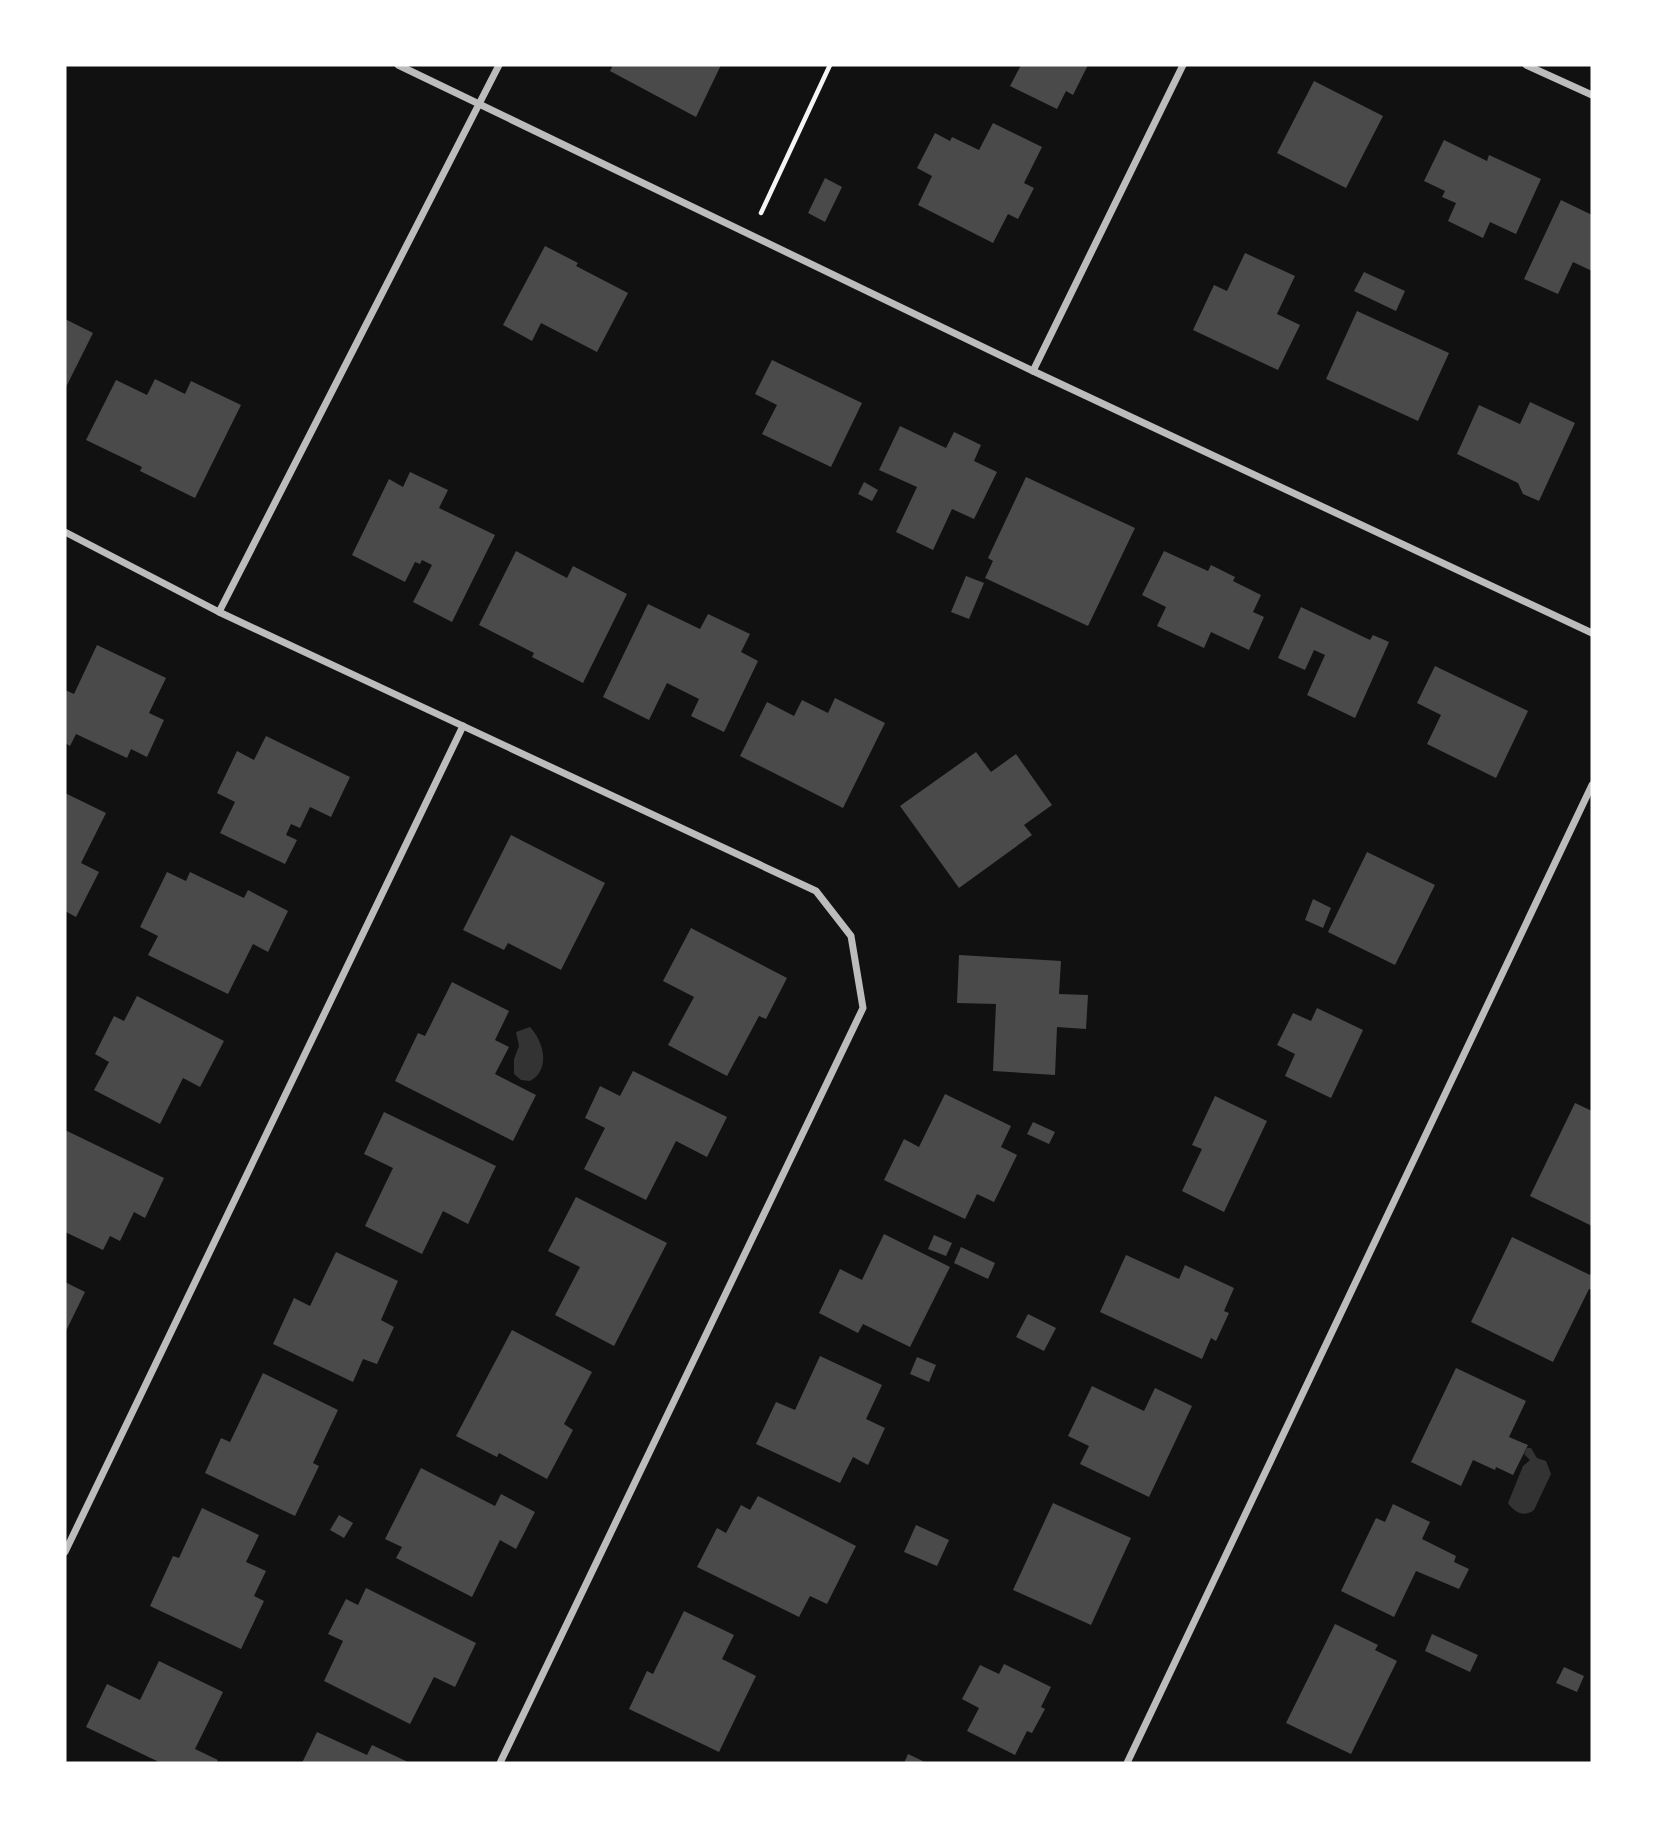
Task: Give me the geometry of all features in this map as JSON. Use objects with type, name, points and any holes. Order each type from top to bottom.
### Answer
[{"type":"street","points":[[398,65],[1033,371],[1592,633]]},
{"type":"street","points":[[219,612],[499,65]]},
{"type":"street","points":[[1033,371],[1183,65]]},
{"type":"street","points":[[1526,65],[1592,95]]},
{"type":"street","points":[[65,532],[219,612],[816,891],[851,936],[863,1007],[500,1763]]},
{"type":"street","points":[[65,1552],[463,726]]},
{"type":"street","points":[[1127,1763],[1592,785]]},
{"type":"path","points":[[752,236],[830,65]]},
{"type":"shaded area","points":[[530,1027],[542,1048],[543,1063],[537,1076],[530,1081],[521,1080],[514,1074],[514,1059],[519,1046],[516,1032]]},
{"type":"shaded area","points":[[1527,1448],[1531,1448],[1537,1458],[1546,1461],[1551,1474],[1534,1510],[1523,1514],[1508,1503],[1523,1466],[1530,1460],[1524,1454]]},
{"type":"building","points":[[613,65],[721,65],[696,117],[610,71]]},
{"type":"building","points":[[1021,65],[1088,65],[1073,95],[1066,91],[1057,109],[1010,86]]},
{"type":"building","points":[[1314,81],[1383,116],[1346,188],[1277,153]]},
{"type":"building","points":[[993,123],[1042,147],[1024,183],[1034,188],[1018,219],[1008,214],[993,243],[918,205],[932,176],[917,168],[935,133],[950,141],[952,137],[979,150]]},
{"type":"building","points":[[1444,140],[1487,161],[1489,155],[1541,179],[1516,234],[1490,222],[1483,238],[1448,221],[1456,203],[1442,197],[1445,191],[1424,181]]},
{"type":"building","points":[[825,178],[842,187],[825,222],[808,213]]},
{"type":"building","points":[[1561,200],[1592,215],[1592,271],[1573,262],[1558,294],[1524,279]]},
{"type":"building","points":[[545,246],[578,263],[576,266],[628,293],[597,352],[541,323],[532,341],[503,325]]},
{"type":"building","points":[[1245,253],[1295,276],[1277,314],[1300,325],[1278,370],[1193,330],[1214,285],[1227,291]]},
{"type":"building","points":[[1364,272],[1405,291],[1396,311],[1354,291]]},
{"type":"building","points":[[1357,311],[1449,353],[1418,421],[1326,379]]},
{"type":"building","points":[[65,319],[93,333],[65,389]]},
{"type":"building","points":[[772,360],[862,403],[831,467],[762,434],[777,405],[755,394]]},
{"type":"building","points":[[155,379],[185,394],[191,381],[241,405],[195,498],[140,471],[142,467],[86,440],[116,380],[147,395]]},
{"type":"building","points":[[1530,402],[1575,423],[1539,501],[1523,494],[1518,483],[1457,454],[1479,405],[1520,424]]},
{"type":"building","points":[[900,426],[946,448],[954,432],[981,445],[974,461],[997,472],[974,519],[952,509],[933,550],[896,532],[917,487],[879,470]]},
{"type":"building","points":[[410,472],[448,490],[439,508],[495,535],[452,622],[413,602],[432,565],[422,560],[420,564],[415,562],[405,582],[352,555],[389,479],[403,487]]},
{"type":"building","points":[[1026,477],[1135,528],[1088,626],[985,578],[993,561],[988,558]]},
{"type":"building","points":[[864,482],[878,490],[872,501],[858,494]]},
{"type":"building","points":[[516,551],[567,578],[573,566],[627,594],[583,683],[532,657],[534,653],[479,625]]},
{"type":"building","points":[[1164,551],[1208,571],[1211,565],[1235,577],[1233,581],[1261,595],[1253,612],[1264,617],[1249,650],[1211,632],[1204,648],[1157,626],[1166,607],[1142,595]]},
{"type":"building","points":[[966,576],[984,583],[969,619],[951,612]]},
{"type":"building","points":[[648,604],[700,629],[708,614],[750,634],[741,652],[758,661],[724,732],[691,716],[699,699],[667,683],[649,720],[603,697]]},
{"type":"building","points":[[1301,607],[1370,640],[1373,635],[1389,642],[1355,718],[1307,695],[1325,655],[1314,650],[1305,670],[1278,658]]},
{"type":"building","points":[[97,645],[166,678],[149,713],[164,720],[147,757],[131,749],[127,758],[76,734],[70,746],[65,743],[65,690],[74,694]]},
{"type":"building","points":[[1435,666],[1528,711],[1496,778],[1427,744],[1441,715],[1417,703]]},
{"type":"building","points":[[835,698],[885,723],[843,808],[740,756],[767,702],[794,716],[802,700],[828,713]]},
{"type":"building","points":[[266,736],[350,777],[331,817],[310,807],[300,828],[291,824],[286,835],[297,840],[285,864],[220,833],[235,802],[217,793],[237,751],[254,760]]},
{"type":"building","points":[[976,752],[991,772],[1016,754],[1052,805],[1024,825],[1032,835],[959,888],[900,806]]},
{"type":"building","points":[[65,793],[106,813],[81,863],[99,872],[76,917],[65,911]]},
{"type":"building","points":[[511,835],[605,883],[561,970],[508,943],[504,950],[463,930]]},
{"type":"building","points":[[1367,852],[1435,885],[1395,965],[1328,932]]},
{"type":"building","points":[[167,872],[186,881],[190,872],[244,898],[248,890],[288,911],[268,952],[253,944],[228,994],[148,955],[158,936],[140,927]]},
{"type":"building","points":[[1313,899],[1331,908],[1323,928],[1305,920]]},
{"type":"building","points":[[691,928],[787,978],[766,1019],[759,1016],[727,1076],[668,1045],[694,997],[663,981]]},
{"type":"building","points":[[959,955],[1061,961],[1059,994],[1088,995],[1086,1029],[1057,1027],[1055,1075],[993,1071],[996,1004],[957,1003]]},
{"type":"building","points":[[452,982],[509,1011],[495,1040],[509,1047],[495,1074],[536,1095],[513,1141],[395,1081],[418,1033],[425,1036]]},
{"type":"building","points":[[137,996],[224,1041],[200,1087],[183,1078],[160,1124],[94,1090],[109,1062],[95,1054],[114,1016],[124,1021]]},
{"type":"building","points":[[1317,1008],[1363,1030],[1331,1098],[1285,1076],[1295,1054],[1277,1045],[1293,1013],[1311,1021]]},
{"type":"building","points":[[633,1071],[727,1117],[707,1157],[676,1141],[646,1200],[584,1169],[605,1128],[585,1118],[600,1086],[620,1096]]},
{"type":"building","points":[[945,1094],[1011,1126],[1001,1147],[1017,1155],[994,1202],[977,1194],[965,1219],[884,1180],[904,1139],[919,1147]]},
{"type":"building","points":[[1215,1096],[1267,1121],[1224,1212],[1182,1191],[1202,1149],[1192,1145]]},
{"type":"building","points":[[1575,1103],[1592,1111],[1592,1226],[1530,1196]]},
{"type":"building","points":[[384,1112],[496,1166],[468,1224],[443,1211],[422,1254],[365,1226],[393,1168],[364,1154]]},
{"type":"building","points":[[1033,1122],[1055,1132],[1049,1144],[1027,1134]]},
{"type":"building","points":[[65,1130],[164,1178],[145,1218],[134,1212],[120,1241],[110,1236],[103,1250],[65,1232]]},
{"type":"building","points":[[576,1197],[667,1243],[614,1346],[555,1315],[580,1267],[548,1251]]},
{"type":"building","points":[[884,1234],[950,1267],[910,1347],[863,1324],[858,1333],[819,1313],[840,1269],[862,1280]]},
{"type":"building","points":[[934,1235],[952,1243],[946,1256],[928,1249]]},
{"type":"building","points":[[1512,1237],[1590,1275],[1592,1270],[1592,1290],[1589,1289],[1553,1362],[1471,1322]]},
{"type":"building","points":[[961,1247],[995,1263],[988,1279],[954,1263]]},
{"type":"building","points":[[336,1252],[398,1281],[381,1320],[394,1327],[377,1364],[363,1359],[353,1382],[273,1344],[294,1298],[310,1306]]},
{"type":"building","points":[[1126,1255],[1179,1279],[1185,1265],[1234,1288],[1224,1311],[1229,1313],[1216,1341],[1211,1338],[1202,1359],[1100,1312]]},
{"type":"building","points":[[65,1282],[85,1292],[65,1333]]},
{"type":"building","points":[[1028,1314],[1056,1328],[1044,1351],[1016,1337]]},
{"type":"building","points":[[512,1330],[592,1372],[564,1424],[573,1430],[547,1479],[499,1453],[497,1457],[456,1436]]},
{"type":"building","points":[[820,1356],[882,1385],[866,1419],[885,1428],[868,1465],[853,1457],[840,1483],[756,1444],[776,1402],[795,1410]]},
{"type":"building","points":[[917,1357],[936,1365],[929,1382],[910,1374]]},
{"type":"building","points":[[1456,1368],[1526,1401],[1509,1437],[1528,1445],[1513,1475],[1473,1460],[1461,1486],[1411,1462]]},
{"type":"building","points":[[263,1373],[338,1410],[313,1463],[319,1466],[295,1516],[205,1473],[221,1438],[230,1442]]},
{"type":"building","points":[[1092,1386],[1144,1411],[1155,1388],[1192,1406],[1149,1497],[1080,1464],[1089,1446],[1068,1436]]},
{"type":"building","points":[[421,1468],[495,1506],[501,1494],[535,1512],[516,1549],[500,1540],[472,1597],[396,1558],[402,1547],[385,1539]]},
{"type":"building","points":[[758,1496],[856,1546],[827,1604],[810,1596],[799,1617],[697,1567],[717,1528],[726,1533],[741,1505],[750,1510]]},
{"type":"building","points":[[1053,1503],[1131,1538],[1091,1625],[1013,1590]]},
{"type":"building","points":[[1393,1504],[1430,1522],[1422,1539],[1456,1556],[1454,1562],[1469,1569],[1459,1589],[1416,1571],[1394,1617],[1341,1591],[1376,1518],[1385,1522]]},
{"type":"building","points":[[202,1508],[259,1535],[246,1562],[266,1571],[254,1596],[264,1601],[241,1649],[150,1606],[173,1556],[179,1558]]},
{"type":"building","points":[[339,1515],[353,1523],[344,1538],[330,1530]]},
{"type":"building","points":[[916,1525],[949,1540],[937,1566],[904,1552]]},
{"type":"building","points":[[366,1588],[476,1643],[455,1687],[434,1677],[410,1724],[324,1681],[343,1641],[328,1634],[346,1599],[358,1605]]},
{"type":"building","points":[[684,1611],[734,1635],[722,1659],[756,1676],[719,1752],[629,1709],[647,1671],[653,1674]]},
{"type":"building","points":[[1335,1624],[1378,1645],[1375,1650],[1397,1661],[1351,1754],[1286,1723]]},
{"type":"building","points":[[1432,1634],[1478,1655],[1470,1672],[1425,1651]]},
{"type":"building","points":[[159,1661],[223,1692],[195,1749],[218,1760],[216,1763],[161,1763],[86,1727],[107,1684],[140,1700]]},
{"type":"building","points":[[1004,1664],[1051,1687],[1041,1707],[1045,1709],[1032,1733],[1027,1731],[1015,1755],[967,1731],[979,1708],[962,1699],[980,1665],[999,1674]]},
{"type":"building","points":[[1564,1667],[1584,1676],[1577,1692],[1556,1683]]},
{"type":"building","points":[[317,1732],[367,1755],[372,1745],[410,1763],[302,1763]]},
{"type":"building","points":[[908,1754],[927,1763],[904,1763]]}]
